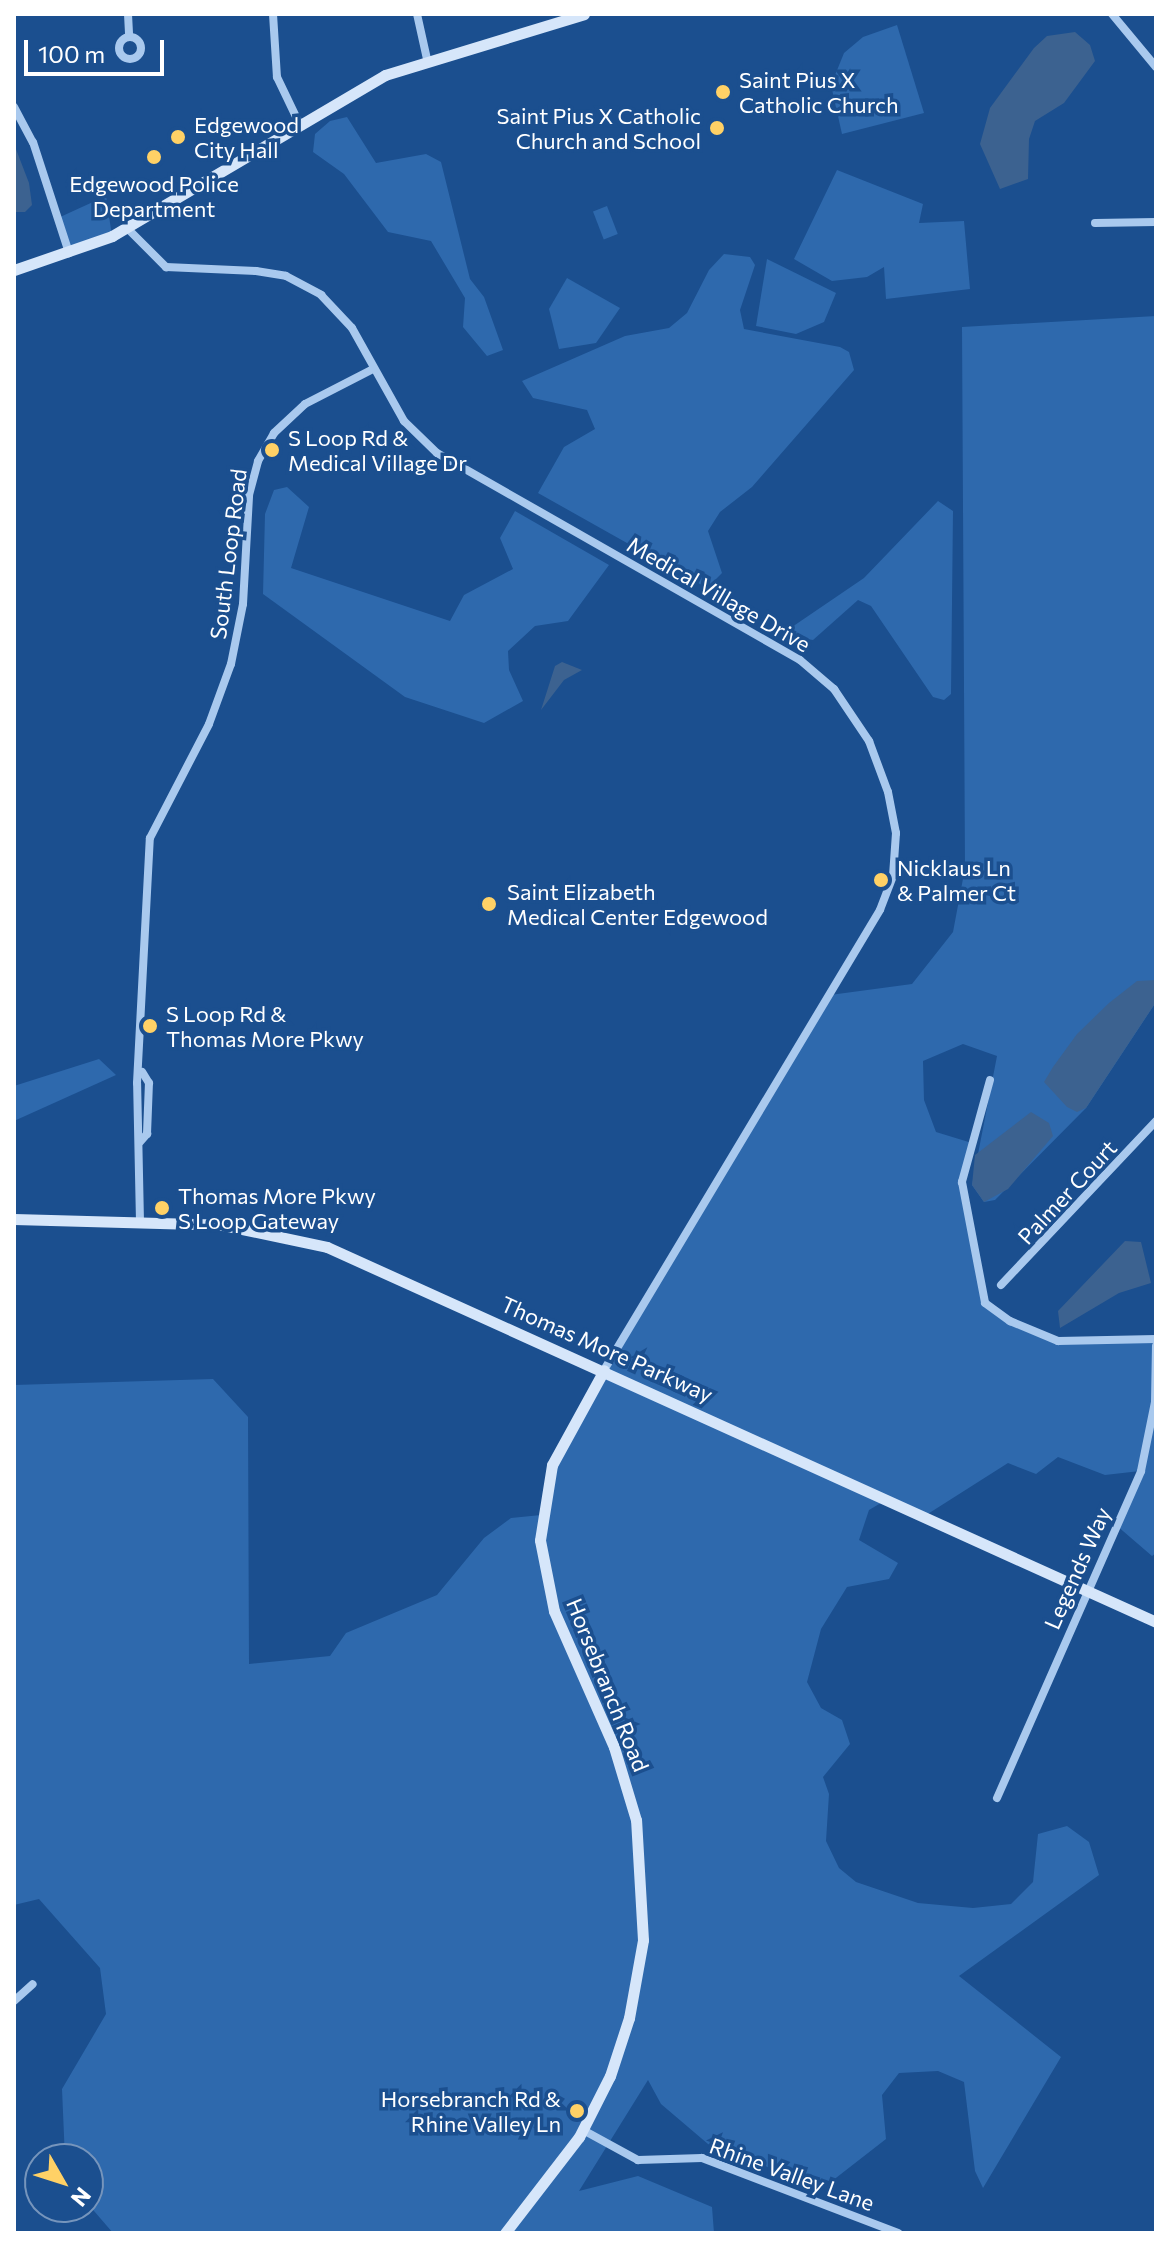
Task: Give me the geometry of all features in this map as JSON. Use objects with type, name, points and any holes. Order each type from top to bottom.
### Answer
[{"type":"street","points":[[128,14],[129,36]]},
{"type":"street","points":[[273,14],[277,77],[299,123]]},
{"type":"street","points":[[417,14],[427,59]]},
{"type":"street","points":[[14,270],[69,254],[126,227],[385,75],[427,59],[584,14]]},
{"type":"street","points":[[1112,14],[1156,67]]},
{"type":"street","points":[[14,107],[33,142],[69,254]]},
{"type":"street","points":[[1095,223],[1156,222]]},
{"type":"street","name":"Medical Village Drive","points":[[126,227],[166,267],[256,271],[305,285],[344,316],[404,421],[460,469],[761,636],[820,676],[857,719],[891,802],[897,852],[880,910],[604,1370]]},
{"type":"street","name":"South Loop Road","points":[[140,1222],[137,1083],[142,1072],[148,847],[160,809],[209,724],[231,664],[243,604],[249,495],[258,461],[274,433],[305,404],[373,369]]},
{"type":"street","points":[[990,1080],[962,1182],[985,1303],[1010,1321],[1058,1341],[1156,1339]]},
{"type":"street","name":"Palmer Court","points":[[1001,1285],[1156,1121]]},
{"type":"street","name":"Thomas More Parkway","points":[[14,1219],[251,1227],[301,1238],[390,1272],[1156,1622]]},
{"type":"street","name":"Legends Way","points":[[997,1798],[1148,1448],[1155,1402],[1156,1346]]},
{"type":"street","name":"Horsebranch Road","points":[[505,2233],[583,2130],[621,2045],[639,1973],[642,1853],[614,1747],[554,1611],[540,1540],[552,1465],[604,1370]]},
{"type":"street","points":[[14,2001],[33,1984]]},
{"type":"street","name":"Rhine Valley Lane","points":[[583,2130],[638,2160],[702,2158],[898,2233]]},
{"type":"shaded area","points":[[897,25],[924,113],[842,134],[831,85],[844,53],[863,37]]},
{"type":"shaded area","points":[[1075,32],[1090,45],[1095,61],[1064,103],[1035,121],[1029,139],[1028,179],[1000,189],[980,144],[990,108],[1034,48],[1047,36]]},
{"type":"shaded area","points":[[347,117],[376,163],[426,154],[441,162],[470,279],[484,297],[503,350],[487,356],[463,327],[465,298],[431,241],[388,232],[344,174],[313,152],[315,134],[330,121]]},
{"type":"shaded area","points":[[14,144],[29,183],[32,205],[25,212],[14,212]]},
{"type":"shaded area","points":[[837,170],[923,204],[919,223],[964,221],[970,289],[886,299],[884,267],[867,277],[832,281],[794,259]]},
{"type":"shaded area","points":[[106,196],[112,236],[69,254],[58,218]]},
{"type":"shaded area","points":[[607,206],[618,234],[604,239],[593,211]]},
{"type":"shaded area","points":[[724,254],[750,257],[755,265],[740,310],[744,329],[840,347],[849,352],[854,370],[752,487],[720,512],[708,531],[722,573],[707,588],[538,493],[564,447],[595,429],[587,410],[533,398],[522,381],[625,336],[669,328],[687,313],[709,270]]},
{"type":"shaded area","points":[[767,259],[836,293],[824,322],[796,334],[756,326]]},
{"type":"shaded area","points":[[567,278],[620,308],[596,343],[559,349],[549,309]]},
{"type":"shaded area","points":[[1156,316],[1156,1002],[1086,1108],[995,1200],[984,1202],[972,1185],[997,1056],[963,1044],[923,1061],[924,1100],[936,1132],[972,1143],[962,1182],[988,1307],[1058,1341],[1156,1339],[1156,1553],[1152,1556],[1116,1525],[1140,1471],[1105,1475],[1058,1457],[1036,1474],[1008,1463],[923,1517],[886,1500],[869,1510],[859,1540],[898,1563],[889,1579],[847,1587],[821,1629],[807,1682],[821,1708],[842,1720],[850,1744],[823,1777],[829,1794],[826,1841],[839,1868],[856,1882],[918,1903],[973,1908],[1011,1904],[1033,1882],[1038,1834],[1067,1826],[1089,1842],[1099,1875],[959,1976],[1061,2057],[983,2188],[975,2171],[964,2082],[938,2071],[899,2073],[882,2095],[886,2139],[823,2188],[708,2144],[661,2104],[648,2080],[579,2191],[638,2176],[712,2207],[714,2233],[113,2233],[104,2223],[104,2143],[64,2143],[62,2089],[106,2014],[100,1968],[39,1899],[14,1905],[14,1385],[213,1379],[248,1417],[249,1664],[330,1656],[346,1633],[437,1595],[484,1538],[511,1518],[541,1515],[552,1465],[830,995],[912,984],[953,932],[965,868],[962,327]]},
{"type":"shaded area","points":[[287,487],[309,507],[291,568],[450,621],[464,595],[513,569],[500,538],[515,511],[609,565],[568,621],[535,626],[508,651],[509,670],[523,701],[484,723],[405,697],[263,594],[265,514],[274,490]]},
{"type":"shaded area","points":[[938,501],[953,511],[951,694],[944,700],[933,697],[871,606],[858,600],[813,640],[790,636],[792,627],[864,578]]},
{"type":"shaded area","points":[[562,662],[582,670],[564,680],[541,710],[555,666]]},
{"type":"shaded area","points":[[1156,980],[1156,1002],[1086,1108],[1077,1112],[1067,1107],[1044,1082],[1053,1067],[1077,1034],[1109,1003],[1137,981]]},
{"type":"shaded area","points":[[99,1059],[116,1075],[14,1121],[14,1086]]},
{"type":"shaded area","points":[[1031,1112],[1049,1123],[1053,1136],[1008,1189],[984,1202],[972,1185],[975,1155]]},
{"type":"shaded area","points":[[1125,1241],[1141,1242],[1151,1283],[1119,1293],[1060,1328],[1058,1311]]},
{"type":"place","name":"Saint Pius X Catholic Church","points":[[723,92]]},
{"type":"place","name":"Saint Pius X Catholic Church and School","points":[[717,128]]},
{"type":"place","name":"Edgewood City Hall","points":[[178,137]]},
{"type":"place","name":"Edgewood Police Department","points":[[154,157]]},
{"type":"place","name":"S Loop Rd & Medical Village Dr","points":[[272,450]]},
{"type":"place","name":"Nicklaus Ln & Palmer Ct","points":[[881,880]]},
{"type":"place","name":"Saint Elizabeth Medical Center Edgewood","points":[[489,904]]},
{"type":"place","name":"S Loop Rd & Thomas More Pkwy","points":[[150,1026]]},
{"type":"place","name":"Thomas More Pkwy S Loop Gateway","points":[[162,1208]]},
{"type":"place","name":"Horsebranch Rd & Rhine Valley Ln","points":[[577,2111]]}]
